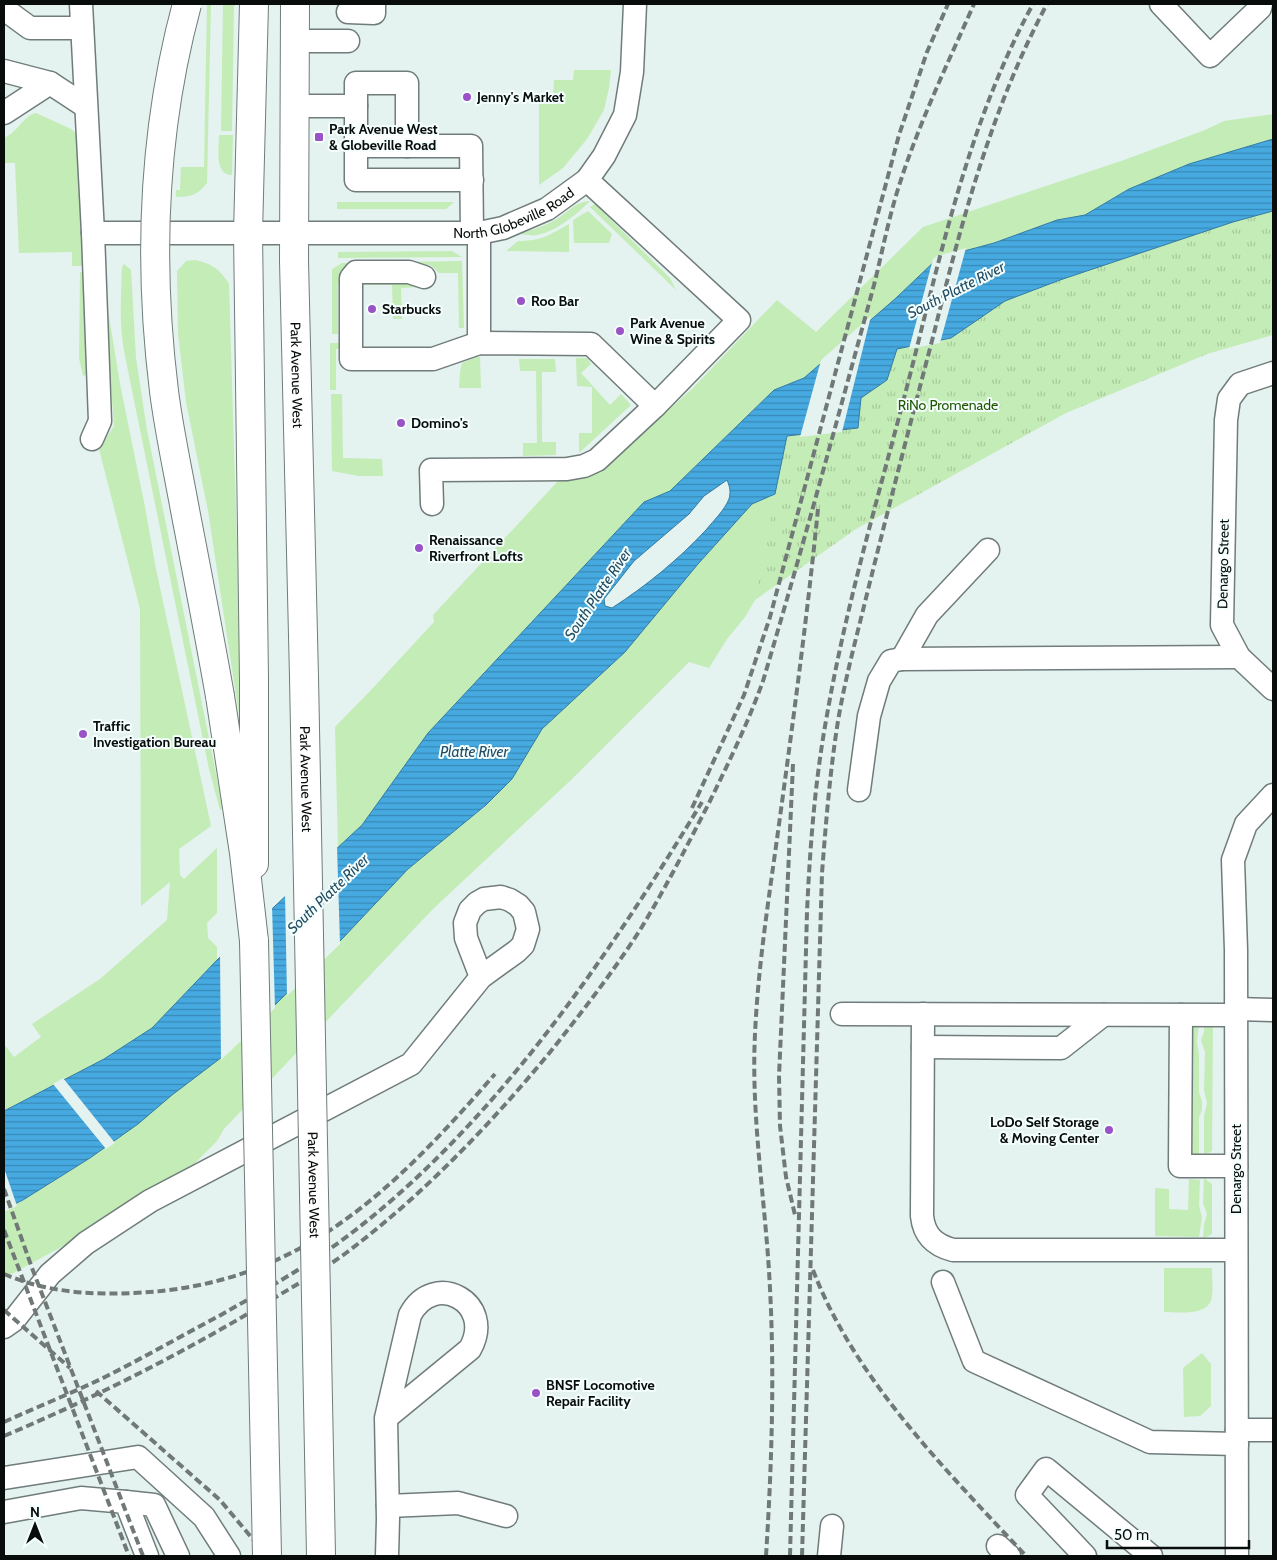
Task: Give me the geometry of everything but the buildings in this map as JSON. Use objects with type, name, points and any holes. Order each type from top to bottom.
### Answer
[{"type":"main road","points":[[187,4],[171,77],[162,134],[154,246],[156,299],[164,392],[220,696],[239,815],[254,941]]},
{"type":"main road","points":[[254,4],[248,233],[254,679],[254,941],[266,1556]]},
{"type":"main road","name":"Park Avenue West","points":[[296,4],[294,233],[321,1556]]},
{"type":"street","points":[[81,4],[93,233],[100,421],[92,439]]},
{"type":"street","points":[[348,12],[374,13],[374,4]]},
{"type":"street","name":"North Globeville Road","points":[[93,233],[475,233],[503,228],[539,213],[587,180],[604,156],[625,115],[632,72],[635,4]]},
{"type":"street","points":[[1160,4],[1210,56],[1260,8],[1261,4]]},
{"type":"street","points":[[4,10],[30,28],[82,28]]},
{"type":"street","points":[[295,41],[348,41]]},
{"type":"street","points":[[4,71],[50,83],[85,106]]},
{"type":"street","points":[[4,80],[50,83]]},
{"type":"street","points":[[4,113],[50,83]]},
{"type":"street","points":[[408,146],[407,83],[356,83],[356,180],[472,180]]},
{"type":"street","points":[[295,106],[356,106]]},
{"type":"street","points":[[356,146],[471,146],[479,343]]},
{"type":"street","points":[[432,504],[431,470],[567,469],[584,466],[597,460],[654,406],[739,320],[587,180]]},
{"type":"street","points":[[424,276],[409,272],[356,272],[351,278],[351,359],[432,359],[479,343],[591,344],[654,406]]},
{"type":"street","name":"Denargo Street","points":[[1273,372],[1240,384],[1229,399],[1226,420],[1222,625],[1239,657],[1273,689]]},
{"type":"street","points":[[902,659],[927,615],[988,550]]},
{"type":"street","points":[[858,790],[868,716],[880,681],[891,661],[902,659],[1239,657]]},
{"type":"street","name":"Denargo Street","points":[[1237,1556],[1236,1012],[1233,860],[1246,824],[1273,795]]},
{"type":"street","points":[[4,1327],[14,1320],[50,1274],[86,1243],[150,1201],[411,1064],[481,977]]},
{"type":"street","points":[[842,1014],[1181,1015],[1273,1010]]},
{"type":"street","points":[[923,1014],[922,1216],[923,1226],[927,1235],[934,1243],[943,1248],[953,1250],[1236,1250]]},
{"type":"street","points":[[923,1047],[1061,1048],[1103,1015]]},
{"type":"street","points":[[1181,1015],[1180,1166],[1236,1166]]},
{"type":"street","points":[[943,1282],[974,1361],[1150,1442],[1237,1437],[1273,1430]]},
{"type":"street","points":[[386,1418],[470,1348],[477,1330],[476,1320],[473,1310],[461,1298],[446,1293],[436,1293],[428,1296],[414,1307],[410,1315],[386,1418],[387,1556]]},
{"type":"street","points":[[4,1478],[138,1457],[204,1517],[228,1556]]},
{"type":"street","points":[[1086,1556],[1027,1495],[1046,1469],[1151,1556]]},
{"type":"street","points":[[4,1512],[81,1498],[154,1505],[178,1556]]},
{"type":"street","points":[[126,1502],[147,1556]]},
{"type":"street","points":[[388,1506],[458,1503],[506,1516]]},
{"type":"street","points":[[829,1556],[832,1526]]},
{"type":"green space","points":[[207,4],[211,4],[207,183],[193,194],[176,197],[176,190],[180,190],[181,167],[204,167]]},
{"type":"green space","points":[[223,4],[234,4],[232,131],[221,131]]},
{"type":"green space","points":[[574,70],[611,70],[604,110],[587,139],[563,168],[539,185],[539,100],[553,99],[554,80],[573,80]]},
{"type":"green space","points":[[36,113],[71,129],[77,134],[84,266],[72,266],[72,252],[19,253],[15,163],[4,163],[4,138],[28,117]]},
{"type":"green space","points":[[1273,114],[1273,139],[1189,164],[1129,189],[1085,215],[1057,220],[994,243],[938,258],[896,298],[804,378],[774,390],[670,491],[644,502],[428,733],[362,825],[338,848],[335,727],[434,622],[433,615],[559,480],[571,480],[606,468],[692,389],[777,300],[816,332],[923,227],[1124,160],[1224,121]]},
{"type":"green space","points":[[219,135],[233,135],[232,175],[226,174],[220,166],[218,153]]},
{"type":"green space","points":[[590,201],[572,217],[552,230],[537,235],[517,234],[546,225],[576,205]]},
{"type":"green space","points":[[337,202],[454,202],[446,209],[337,209]]},
{"type":"green space","points":[[595,204],[670,278],[676,290],[590,207]]},
{"type":"green space","points":[[588,211],[612,234],[609,243],[574,243],[573,220]]},
{"type":"green space","name":"RiNo Promenade","points":[[1273,211],[1273,335],[1207,354],[1066,413],[856,529],[755,600],[787,436],[858,428],[861,398],[887,380],[897,349],[951,338],[1005,301],[1060,280],[1233,222]]},
{"type":"green space","points":[[569,224],[569,252],[506,251],[518,241],[539,239]]},
{"type":"green space","points":[[452,251],[462,257],[338,258],[338,252]]},
{"type":"green space","points":[[194,260],[214,268],[222,274],[229,284],[243,741],[208,511],[186,402],[178,334],[177,271],[186,261]]},
{"type":"green space","points":[[462,261],[464,328],[459,328],[458,273],[439,273],[430,265],[356,266],[340,279],[338,286],[338,334],[332,334],[332,269],[342,263]]},
{"type":"green space","points":[[124,264],[131,270],[136,358],[147,430],[223,808],[220,810],[209,769],[124,351],[121,309],[122,267]]},
{"type":"green space","points":[[80,272],[85,272],[87,295],[85,331],[89,374],[83,376],[79,358]]},
{"type":"green space","points":[[360,276],[408,277],[420,287],[401,288],[402,319],[393,319],[392,285],[355,285]]},
{"type":"green space","points":[[109,316],[120,384],[156,569],[211,826],[179,849],[180,875],[184,879],[217,848],[217,913],[207,923],[208,938],[217,947],[217,960],[152,1028],[104,1059],[4,1111],[4,1044],[14,1057],[41,1037],[32,1024],[100,979],[167,920],[170,882],[141,906],[140,609],[99,449],[114,426],[107,334]]},
{"type":"green space","points":[[330,343],[340,343],[340,349],[336,349],[336,390],[330,390]]},
{"type":"green space","points":[[480,357],[481,388],[459,388],[462,363]]},
{"type":"green space","points":[[576,358],[587,358],[591,364],[581,373],[610,405],[621,394],[631,405],[579,453],[579,433],[592,433],[592,387],[577,386]]},
{"type":"green space","points":[[519,359],[555,359],[556,372],[542,372],[542,442],[556,442],[556,455],[523,456],[523,443],[537,443],[536,371],[520,371]]},
{"type":"green space","points":[[331,394],[342,394],[343,458],[382,459],[383,476],[359,476],[332,471]]},
{"type":"green space","points":[[782,466],[755,600],[709,668],[689,662],[572,779],[433,909],[224,1129],[217,1141],[195,1163],[166,1187],[141,1204],[4,1278],[4,1209],[24,1200],[90,1158],[138,1124],[222,1057],[342,939],[408,869],[487,805],[512,779],[542,729],[625,652],[698,564],[752,504],[775,494]]},
{"type":"green space","points":[[1204,1022],[1213,1027],[1212,1151],[1204,1155],[1204,1116],[1207,1103],[1204,1090],[1205,1052],[1201,1040],[1204,1032]]},
{"type":"green space","points":[[1199,1023],[1197,1042],[1199,1092],[1202,1110],[1199,1117],[1199,1156],[1191,1155],[1188,1024]]},
{"type":"green space","points":[[1204,1178],[1212,1184],[1212,1234],[1203,1239],[1207,1214],[1203,1203]]},
{"type":"green space","points":[[1189,1179],[1200,1180],[1199,1205],[1202,1218],[1199,1237],[1155,1236],[1155,1188],[1169,1189],[1169,1209],[1188,1210]]},
{"type":"green space","points":[[1164,1268],[1212,1268],[1212,1296],[1210,1303],[1200,1310],[1192,1312],[1164,1312]]},
{"type":"green space","points":[[1202,1353],[1211,1364],[1211,1406],[1200,1416],[1184,1417],[1183,1368]]},
{"type":"water","name":"Platte River","points":[[1273,139],[1273,211],[1233,222],[1060,280],[1005,301],[951,338],[897,349],[887,380],[861,398],[858,428],[787,436],[775,494],[752,504],[698,564],[625,652],[542,729],[512,779],[486,805],[408,869],[342,939],[222,1057],[138,1124],[90,1158],[23,1200],[4,1209],[4,1111],[104,1059],[152,1028],[217,960],[362,825],[428,733],[644,502],[670,491],[774,390],[804,378],[896,298],[938,258],[994,243],[1057,220],[1085,215],[1129,189],[1189,164]],"holes":[[[727,480],[730,490],[729,499],[719,515],[706,530],[673,562],[637,591],[612,608],[605,606],[604,599],[634,561],[689,514],[704,496]]]},
{"type":"pier","points":[[966,248],[940,343],[909,349],[933,259],[937,256]]},
{"type":"pier","points":[[871,316],[842,432],[800,437],[821,360]]},
{"type":"pier","points":[[337,846],[340,944],[287,996],[285,894]]},
{"type":"pier","points":[[272,906],[275,1008],[221,1060],[220,954]]},
{"type":"pier","points":[[63,1078],[115,1143],[106,1149],[53,1084]]},
{"type":"pier","points":[[4,1168],[17,1206],[4,1212]]},
{"type":"railway","points":[[692,808],[744,695],[770,617],[899,135],[927,52],[948,4]]},
{"type":"railway","points":[[4,1436],[70,1407],[198,1342],[315,1274],[346,1253],[429,1183],[480,1132],[551,1051],[630,946],[667,883],[709,803],[744,728],[763,681],[874,285],[898,189],[924,118],[974,4]]},
{"type":"railway","points":[[790,1556],[807,912],[819,764],[835,672],[854,587],[946,233],[975,139],[992,93],[1011,48],[1033,4]]},
{"type":"railway","points":[[802,1556],[822,873],[830,778],[838,721],[847,674],[874,565],[968,206],[980,165],[1010,83],[1047,4]]},
{"type":"railway","points":[[766,1556],[770,1485],[772,1342],[769,1271],[756,1123],[755,1034],[758,985],[799,674],[818,509]]},
{"type":"railway","points":[[793,764],[779,1076],[780,1126],[786,1177],[795,1215]]},
{"type":"railway","points":[[4,1422],[105,1377],[269,1288],[349,1235],[402,1191],[453,1142],[500,1090],[545,1035],[628,919],[702,802]]},
{"type":"railway","points":[[4,1274],[35,1285],[68,1291],[84,1293],[134,1293],[193,1286],[246,1272],[294,1251],[338,1225],[379,1193],[419,1157],[495,1074]]},
{"type":"railway","points":[[4,1189],[32,1268],[143,1556]]},
{"type":"railway","points":[[4,1230],[129,1556]]},
{"type":"railway","points":[[813,1270],[831,1310],[853,1349],[878,1386],[935,1457],[1026,1556]]},
{"type":"railway","points":[[4,1310],[70,1368]]},
{"type":"railway","points":[[96,1391],[220,1500],[267,1556]]},
{"type":"place","name":"Jenny's Market","points":[[467,97]]},
{"type":"place","name":"Park Avenue West & Globeville Road","points":[[319,137]]},
{"type":"place","name":"Roo Bar","points":[[521,301]]},
{"type":"place","name":"Starbucks","points":[[372,309]]},
{"type":"place","name":"Park Avenue Wine & Spirits","points":[[620,331]]},
{"type":"place","name":"Domino's","points":[[401,423]]},
{"type":"place","name":"Renaissance Riverfront Lofts","points":[[419,548]]},
{"type":"place","name":"Traffic Investigation Bureau","points":[[83,734]]},
{"type":"place","name":"LoDo Self Storage & Moving Center","points":[[1109,1130]]},
{"type":"place","name":"BNSF Locomotive Repair Facility","points":[[536,1393]]},
{"type":"water label","name":"South Platte River","points":[[956,290]]},
{"type":"water label","name":"South Platte River","points":[[598,594]]},
{"type":"water label","name":"South Platte River","points":[[328,894]]}]
